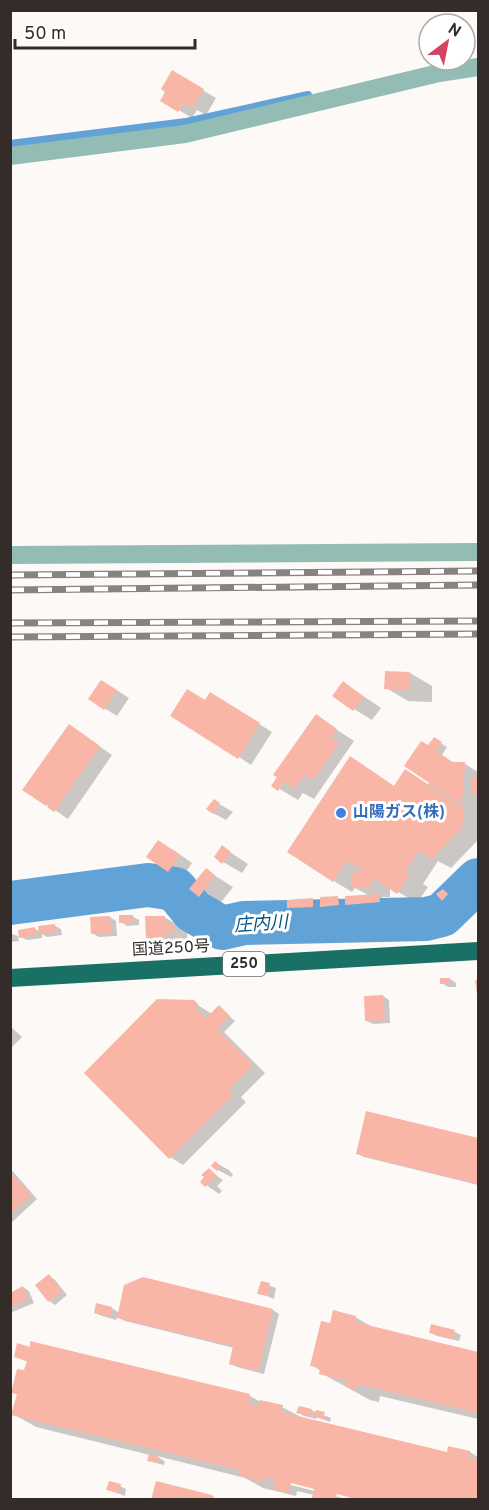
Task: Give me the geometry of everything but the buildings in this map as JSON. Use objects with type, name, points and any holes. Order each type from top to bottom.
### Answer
[{"type":"highway","name":"国道250号","points":[[10,978],[478,951]]},
{"type":"street","points":[[10,156],[185,134],[439,73],[478,67]]},
{"type":"street","points":[[10,555],[478,552]]},
{"type":"waterway","points":[[10,144],[186,122],[308,95]]},
{"type":"waterway","name":"庄内川","points":[[10,903],[148,885],[175,889],[193,911],[222,928],[244,923],[426,919],[442,915],[478,880]]},
{"type":"railway","points":[[10,575],[478,571]]},
{"type":"railway","points":[[10,590],[478,585]]},
{"type":"railway","points":[[10,623],[478,621]]},
{"type":"railway","points":[[10,637],[478,634]]},
{"type":"place","name":"山陽ガス(株)","points":[[341,813]]}]
